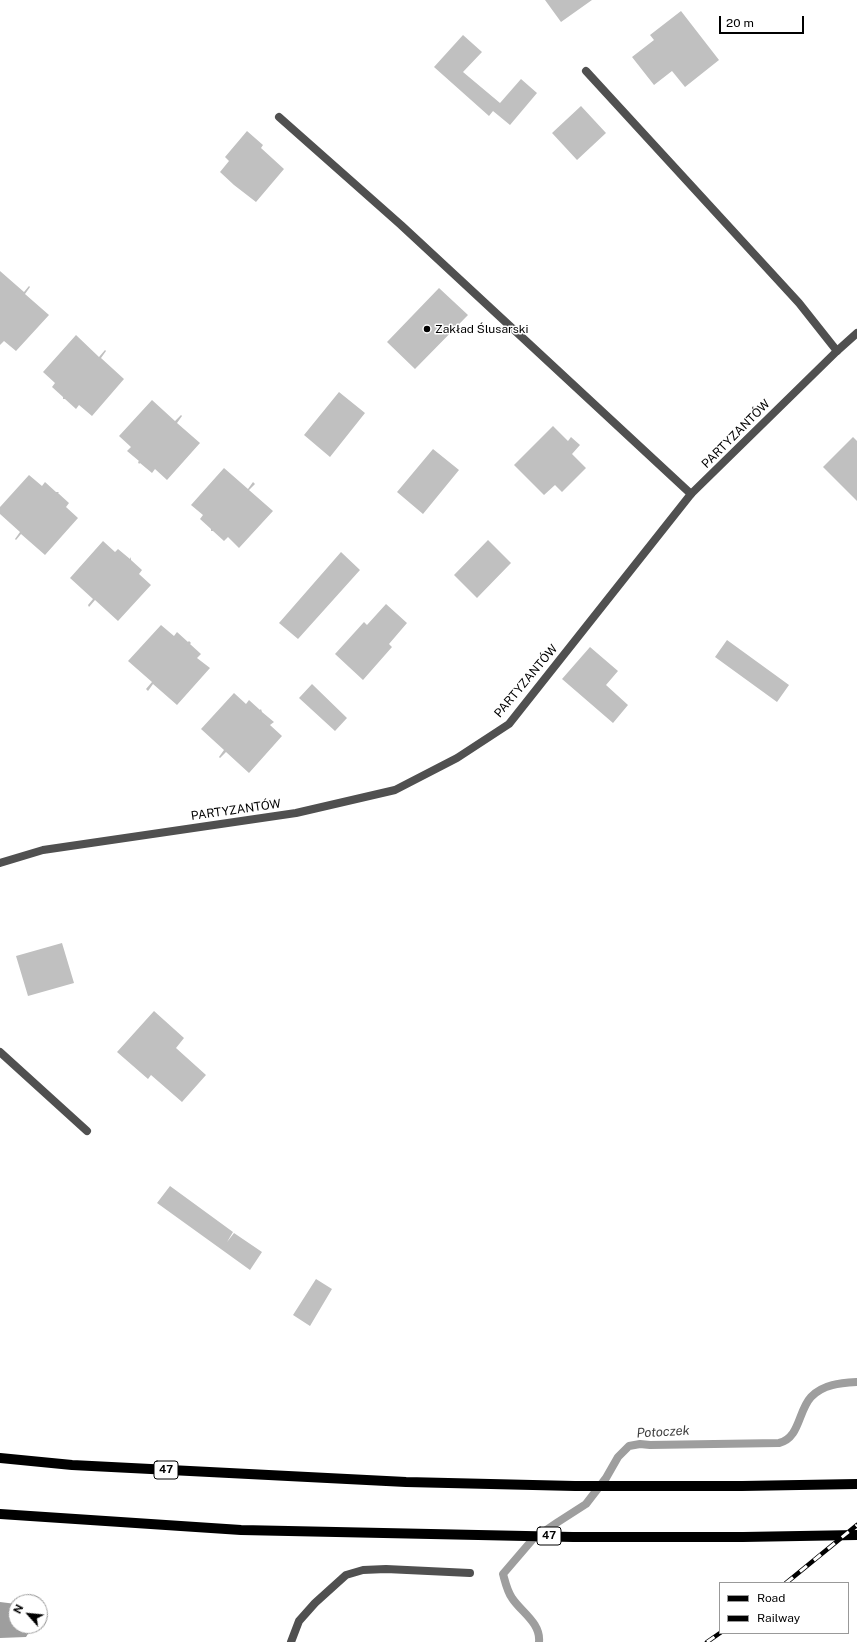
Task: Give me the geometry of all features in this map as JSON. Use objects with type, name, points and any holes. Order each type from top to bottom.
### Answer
[{"type":"main road","name":"47","points":[[0,1458],[72,1465],[406,1482],[575,1486],[857,1484]]},
{"type":"main road","name":"47","points":[[0,1514],[241,1530],[573,1537],[744,1537],[857,1535]]},
{"type":"street","points":[[586,71],[799,303],[836,351]]},
{"type":"street","points":[[279,117],[401,225],[691,494]]},
{"type":"street","name":"PARTYZANTÓW","points":[[0,863],[42,850],[296,814],[395,790],[457,758],[509,724],[691,494],[836,351],[857,333]]},
{"type":"street","points":[[0,1052],[87,1131]]},
{"type":"street","points":[[291,1642],[299,1621],[315,1603],[346,1575],[363,1570],[386,1569],[470,1573]]},
{"type":"shaded area","points":[[0,1602],[8,1603],[8,1634],[28,1634],[26,1637],[0,1638]]},
{"type":"building","points":[[545,0],[592,0],[561,22]]},
{"type":"building","points":[[681,11],[719,60],[685,87],[672,71],[654,85],[632,57],[654,40],[650,35]]},
{"type":"building","points":[[463,35],[482,52],[463,72],[500,103],[521,79],[537,93],[510,125],[493,111],[489,116],[434,67]]},
{"type":"building","points":[[581,106],[606,133],[577,160],[552,133]]},
{"type":"building","points":[[247,131],[263,145],[261,148],[284,169],[256,202],[220,172],[229,161],[225,157]]},
{"type":"building","points":[[0,271],[24,292],[29,286],[30,287],[25,294],[49,315],[16,351],[4,341],[0,345]]},
{"type":"building","name":"Zakład Ślusarski","points":[[439,288],[468,315],[415,369],[387,342]]},
{"type":"building","points":[[76,335],[99,357],[105,350],[106,351],[101,358],[124,379],[92,416],[79,405],[76,409],[65,399],[63,399],[63,397],[52,387],[55,383],[43,372]]},
{"type":"building","points":[[339,392],[365,413],[330,457],[304,435]]},
{"type":"building","points":[[152,400],[175,421],[181,415],[182,416],[177,423],[200,443],[167,480],[155,469],[152,473],[140,463],[139,464],[139,461],[127,451],[131,447],[119,436]]},
{"type":"building","points":[[553,426],[568,441],[571,437],[580,445],[572,454],[586,468],[562,492],[555,485],[544,495],[514,465]]},
{"type":"building","points":[[853,437],[857,441],[857,501],[823,467]]},
{"type":"building","points":[[433,449],[459,470],[423,514],[397,492]]},
{"type":"building","points":[[224,468],[248,489],[253,482],[255,484],[249,490],[273,511],[239,548],[228,537],[224,541],[213,531],[211,531],[211,529],[200,519],[203,515],[191,505]]},
{"type":"building","points":[[29,475],[42,486],[45,482],[56,492],[59,492],[58,493],[69,503],[66,507],[78,518],[45,555],[21,534],[16,540],[15,539],[20,532],[0,514],[0,507]]},
{"type":"building","points":[[488,540],[511,563],[477,598],[454,575]]},
{"type":"building","points":[[103,541],[115,552],[118,549],[130,559],[131,557],[131,560],[142,570],[139,574],[151,585],[118,621],[95,600],[89,607],[88,605],[93,599],[70,578]]},
{"type":"building","points":[[341,552],[360,570],[298,639],[279,623]]},
{"type":"building","points":[[386,604],[407,623],[389,644],[392,647],[363,680],[335,654],[364,622],[367,625]]},
{"type":"building","points":[[161,625],[174,636],[177,632],[188,642],[189,641],[191,643],[190,644],[201,654],[197,658],[210,668],[177,705],[153,684],[148,691],[146,689],[152,682],[128,661]]},
{"type":"building","points":[[727,640],[789,685],[777,702],[715,657]]},
{"type":"building","points":[[590,647],[618,671],[606,685],[628,705],[613,723],[562,679]]},
{"type":"building","points":[[312,684],[347,718],[335,731],[299,698]]},
{"type":"building","points":[[234,693],[246,704],[249,700],[260,710],[261,709],[262,712],[274,722],[270,725],[282,736],[249,773],[226,752],[220,758],[219,757],[224,750],[201,729]]},
{"type":"building","points":[[62,943],[74,983],[28,996],[16,956]]},
{"type":"building","points":[[154,1011],[184,1038],[176,1048],[206,1075],[182,1102],[151,1075],[148,1079],[117,1052]]},
{"type":"building","points":[[170,1186],[233,1232],[227,1242],[234,1233],[262,1252],[250,1270],[157,1203]]},
{"type":"building","points":[[316,1279],[332,1289],[310,1326],[293,1315]]},
{"type":"waterway","name":"Potoczek","points":[[539,1642],[539,1635],[534,1623],[510,1595],[503,1574],[533,1539],[586,1504],[606,1478],[618,1457],[629,1446],[640,1444],[779,1443],[791,1436],[795,1430],[803,1409],[811,1397],[821,1389],[832,1385],[857,1382]]},
{"type":"railway","points":[[787,1582],[857,1525]]},
{"type":"railway","points":[[707,1642],[719,1634]]},
{"type":"place","name":"Zakład Ślusarski","points":[[427,329]]}]
